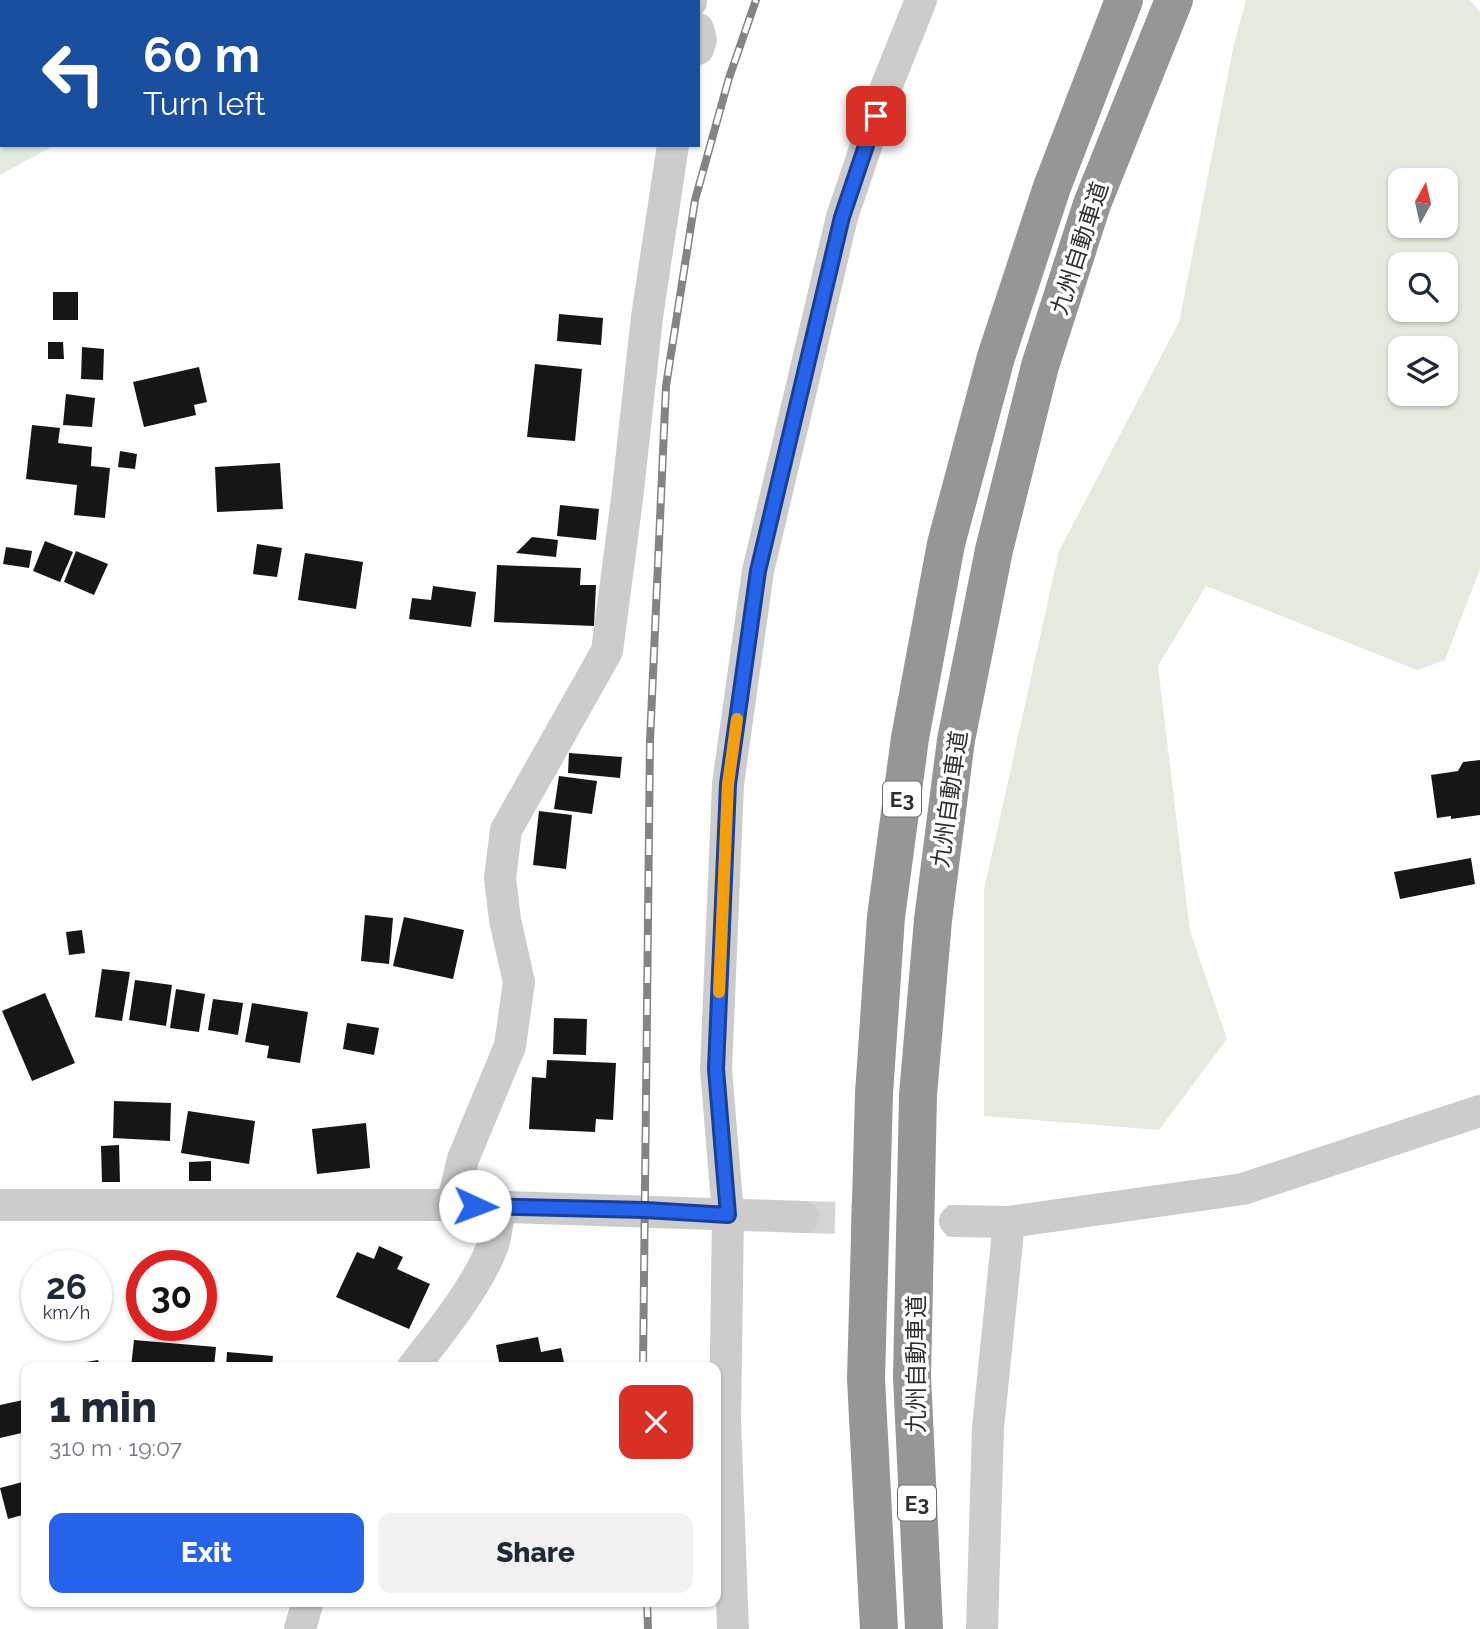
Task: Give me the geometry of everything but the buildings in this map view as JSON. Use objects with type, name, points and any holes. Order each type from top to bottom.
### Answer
[{"type":"highway","name":"九州自動車道","points":[[879,1629],[866,1379],[874,1094],[886,917],[910,738],[946,544],[996,357],[1052,187],[1124,0]]},
{"type":"highway","name":"九州自動車道","points":[[924,1629],[912,1377],[918,1095],[933,920],[956,740],[994,550],[1040,366],[1092,204],[1174,0]]},
{"type":"highway","points":[[912,1377],[948,1629]]},
{"type":"street","points":[[733,1629],[725,1420],[728,1215],[716,1069],[728,784],[758,571],[842,217],[885,90],[921,0]]},
{"type":"street","points":[[452,1205],[463,1158],[510,1046],[512,1033],[519,982],[505,920],[500,877],[506,830],[607,651],[647,317],[673,147]]},
{"type":"street","points":[[955,1221],[1009,1222],[1243,1189],[1480,1111]]},
{"type":"street","points":[[0,1205],[452,1205],[803,1217]]},
{"type":"street","points":[[417,1362],[435,1339],[493,1244],[499,1208]]},
{"type":"street","points":[[982,1629],[988,1428],[1009,1222]]},
{"type":"street","points":[[300,1629],[306,1607]]},
{"type":"shaded area","points":[[1246,0],[1470,0],[1480,12],[1480,569],[1445,660],[1417,670],[1206,586],[1158,666],[1190,931],[1227,1039],[1159,1130],[984,1116],[984,890],[1059,551],[1179,322],[1234,44]]},
{"type":"shaded area","points":[[0,147],[51,147],[0,175]]},
{"type":"tunnel","points":[[803,1217],[955,1221]]},
{"type":"railway","points":[[643,1362],[650,741],[666,386],[695,200],[729,78],[756,0]]},
{"type":"railway","points":[[647,1607],[648,1629]]},
{"type":"slow traffic","points":[[719,992],[728,784],[737,719]]},
{"type":"route","points":[[475,1206],[728,1215],[716,1069],[728,784],[758,571],[842,217],[876,116]]}]
